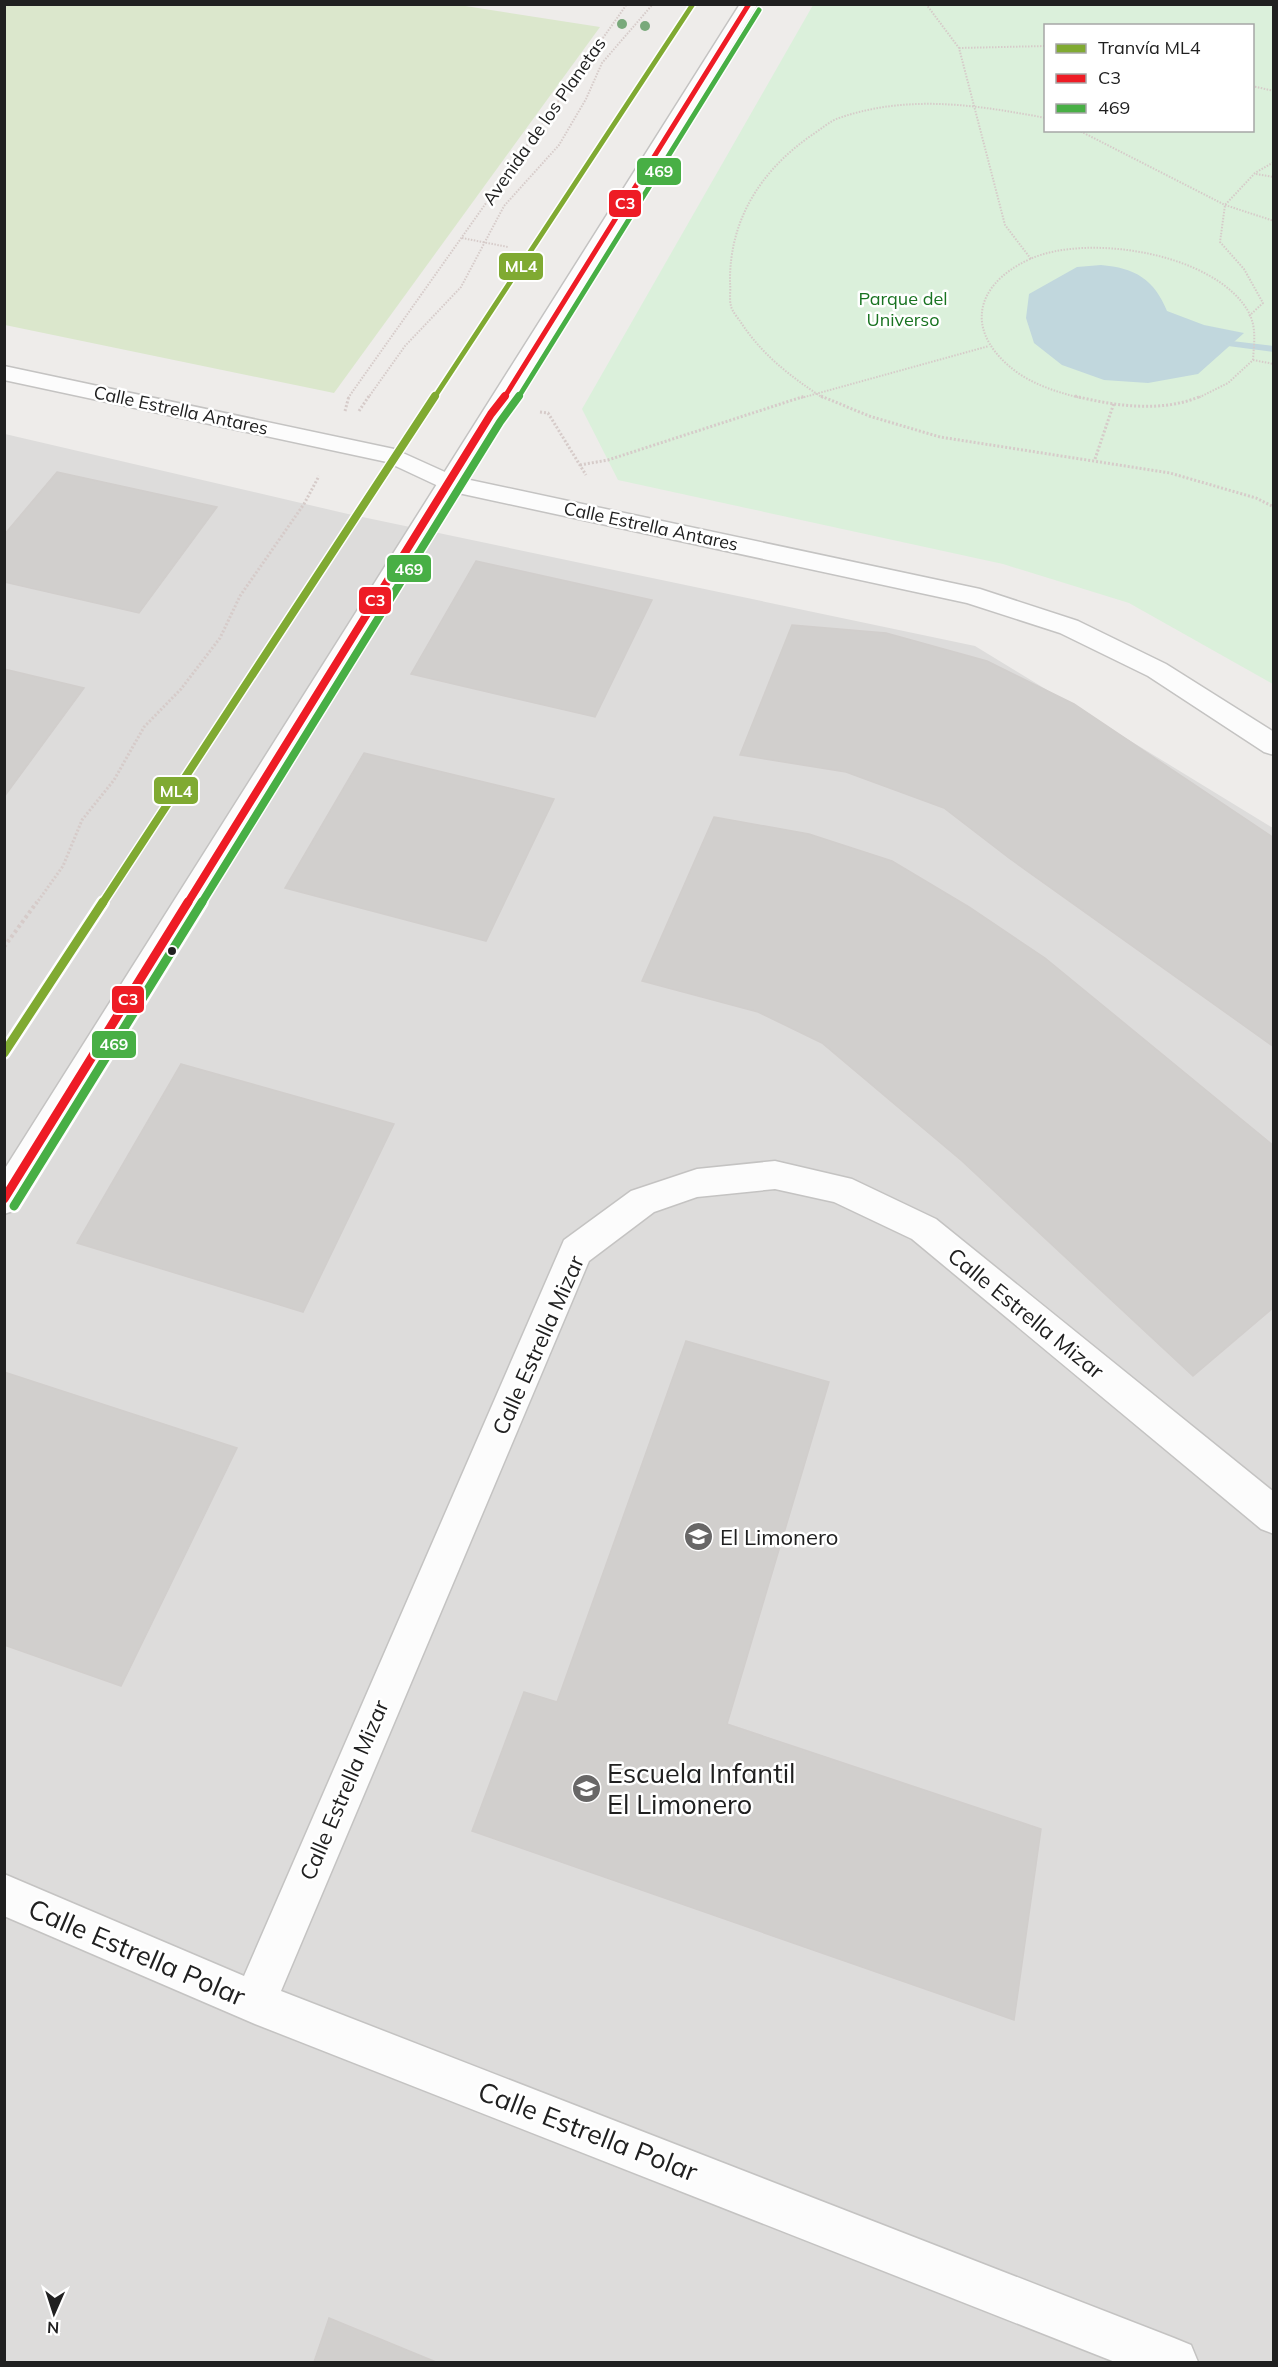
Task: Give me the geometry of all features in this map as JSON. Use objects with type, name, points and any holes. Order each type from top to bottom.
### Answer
[{"type":"street","points":[[4,1200],[491,414],[500,405],[749,4]]},
{"type":"street","name":"Calle Estrella Antares","points":[[4,373],[394,456],[449,483],[971,596],[1068,627],[1157,670],[1274,745]]},
{"type":"street","name":"Calle Estrella Mizar","points":[[255,2002],[576,1251],[643,1201],[697,1183],[776,1175],[840,1189],[924,1228],[1274,1516]]},
{"type":"street","name":"Calle Estrella Polar","points":[[4,1895],[255,2002],[1174,2362]]},
{"type":"path","name":"Avenida de los Planetas","points":[[343,417],[349,396],[627,4]]},
{"type":"path","points":[[926,4],[959,48],[1005,225],[1031,259]]},
{"type":"path","points":[[959,48],[1044,46]]},
{"type":"path","points":[[1254,86],[1274,91]]},
{"type":"path","points":[[1044,118],[974,105],[902,104],[837,118],[796,146],[751,196],[734,234],[730,271],[731,308],[751,338],[785,373],[816,393],[868,416],[940,437],[1095,459],[1170,473],[1256,498],[1274,507]]},
{"type":"path","points":[[1083,132],[1145,167],[1225,205],[1274,221]]},
{"type":"path","points":[[1095,137],[1096,132]]},
{"type":"path","points":[[1249,316],[1263,303],[1244,269],[1220,242],[1225,205],[1255,173],[1274,162]]},
{"type":"path","points":[[1255,173],[1274,177]]},
{"type":"path","points":[[462,238],[508,247]]},
{"type":"path","points":[[1099,248],[1153,255],[1193,268],[1220,284],[1240,302],[1249,316],[1253,323],[1253,360],[1242,372],[1217,390],[1185,401],[1137,406],[1072,397],[1020,374],[989,345],[980,325],[980,304],[997,278],[1031,259],[1048,254],[1099,248]]},
{"type":"path","points":[[580,465],[608,460],[816,393],[989,345]]},
{"type":"path","points":[[1253,360],[1274,364]]},
{"type":"path","points":[[1095,459],[1114,403]]},
{"type":"path","points":[[548,414],[590,481]]},
{"type":"shaded area","points":[[5,434],[348,514],[975,646],[1273,828],[1273,2362],[5,2362]]},
{"type":"green space","points":[[5,5],[459,5],[600,27],[334,393],[5,325]]},
{"type":"green space","name":"Parque del Universo","points":[[813,5],[1273,5],[1273,684],[1129,603],[1003,564],[618,480],[582,409]]},
{"type":"water","points":[[1101,265],[1124,269],[1142,277],[1156,291],[1167,311],[1204,325],[1244,333],[1198,374],[1148,383],[1104,380],[1062,365],[1034,343],[1026,318],[1029,294],[1077,267]]},
{"type":"building","points":[[57,472],[217,507],[139,613],[4,582],[4,535]]},
{"type":"building","points":[[476,561],[652,600],[595,717],[411,674]]},
{"type":"building","points":[[792,625],[886,633],[987,661],[1074,704],[1274,838],[1274,1047],[1009,858],[944,808],[846,772],[740,755]]},
{"type":"building","points":[[4,669],[84,688],[4,797]]},
{"type":"building","points":[[364,753],[554,799],[486,941],[285,888]]},
{"type":"building","points":[[714,817],[809,834],[892,861],[969,907],[1045,958],[1274,1146],[1274,1307],[1193,1376],[962,1161],[822,1043],[758,1012],[642,981]]},
{"type":"building","points":[[181,1064],[394,1124],[303,1312],[77,1243]]},
{"type":"building","name":"El Limonero","points":[[686,1341],[829,1382],[727,1724],[1041,1829],[1014,2020],[472,1831],[524,1692],[557,1702]]},
{"type":"building","points":[[4,1372],[237,1448],[121,1686],[4,1645]]},
{"type":"building","points":[[329,2318],[436,2362],[314,2362]]},
{"type":"waterway","points":[[1232,344],[1274,349]]},
{"type":"tram line","name":"ML4","points":[[4,1053],[693,4]]},
{"type":"transit line","name":"C3","points":[[4,1199],[491,414],[500,405],[749,4]]},
{"type":"transit line","name":"469","points":[[14,1206],[500,422],[510,411],[759,10]]},
{"type":"place","name":"El Limonero","points":[[699,1537]]},
{"type":"place","name":"Escuela Infantil El Limonero","points":[[586,1789]]}]
